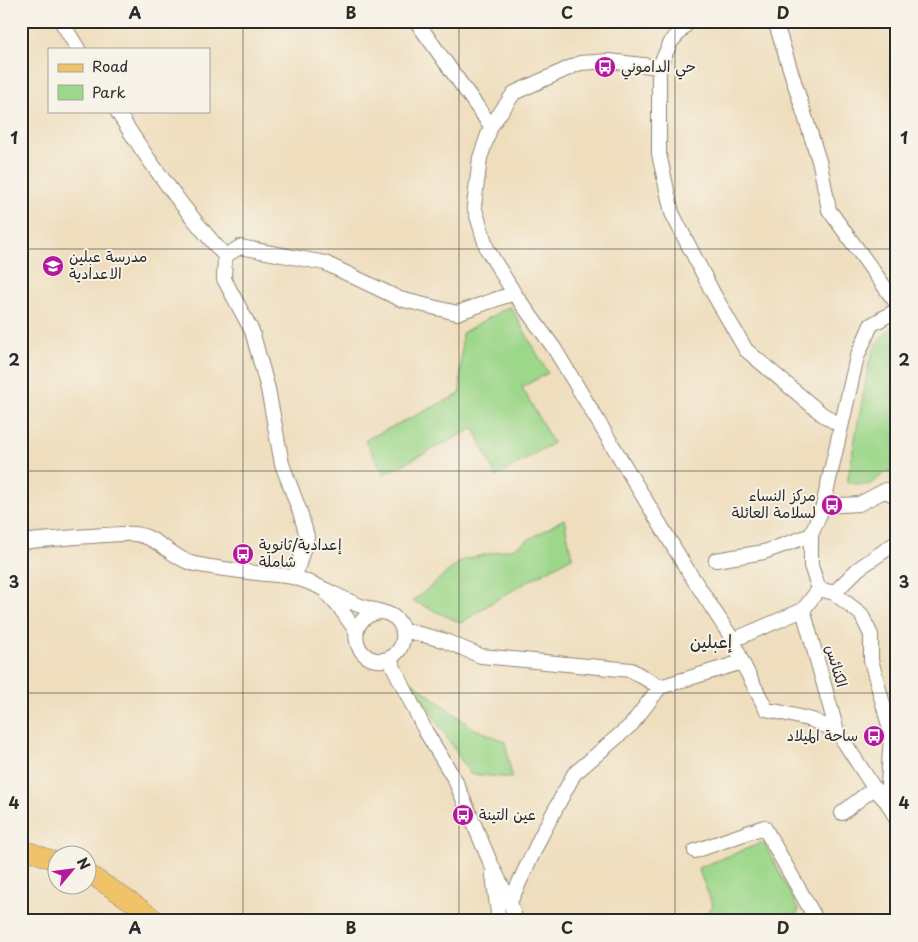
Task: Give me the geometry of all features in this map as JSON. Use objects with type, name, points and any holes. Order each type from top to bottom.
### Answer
[{"type":"main road","points":[[21,847],[48,858]]},
{"type":"main road","points":[[98,882],[137,915],[158,921]]},
{"type":"street","points":[[61,21],[77,48]]},
{"type":"street","points":[[416,21],[492,126]]},
{"type":"street","points":[[689,21],[671,42],[659,67],[659,154],[672,214],[712,293],[746,350],[822,414],[841,426]]},
{"type":"street","points":[[775,21],[820,164],[829,210],[897,304]]},
{"type":"street","points":[[659,67],[609,61],[580,63],[514,92],[492,126],[480,158],[474,206],[487,249],[514,293],[554,348],[685,566],[733,640],[766,710],[812,720],[837,731]]},
{"type":"street","points":[[118,112],[145,155],[196,223],[225,256],[224,279],[252,331],[268,389],[282,464],[307,536],[295,577]]},
{"type":"street","points":[[225,256],[240,247],[325,263],[400,299],[457,313],[514,293]]},
{"type":"street","points":[[819,589],[811,566],[811,535],[822,506],[857,357],[870,325],[897,310]]},
{"type":"street","points":[[822,506],[859,504],[886,490],[897,498]]},
{"type":"street","points":[[21,542],[135,534],[154,540],[188,562],[228,570],[295,577],[361,606],[381,612],[394,617],[403,630],[403,642],[396,654],[380,660],[365,656],[357,644],[356,631],[359,624],[367,616],[381,612]]},
{"type":"street","points":[[716,560],[764,552],[811,535]]},
{"type":"street","points":[[834,593],[858,569],[897,542]]},
{"type":"street","points":[[733,640],[803,610],[819,589]]},
{"type":"street","points":[[819,589],[834,593],[861,614],[872,635],[871,660],[890,710],[891,733],[887,802]]},
{"type":"street","points":[[323,590],[340,608],[356,631]]},
{"type":"street","name":"الكنائس","points":[[803,610],[837,731],[874,788],[887,802],[897,820]]},
{"type":"street","points":[[403,630],[442,640],[481,656],[631,670],[660,687]]},
{"type":"street","points":[[389,658],[426,732],[455,780],[491,864],[510,902],[516,921]]},
{"type":"street","points":[[510,902],[541,836],[574,774],[631,725],[660,687],[742,662]]},
{"type":"street","points":[[842,813],[874,788]]},
{"type":"street","points":[[694,851],[764,827],[817,921]]},
{"type":"street","points":[[491,864],[499,921]]},
{"type":"green space","points":[[510,306],[548,373],[522,387],[553,443],[496,477],[474,428],[384,474],[365,440],[460,394],[462,333]]},
{"type":"green space","points":[[897,323],[897,480],[888,471],[869,485],[847,483],[869,363],[876,343]]},
{"type":"green space","points":[[564,519],[572,557],[499,598],[461,623],[413,601],[462,560],[514,548]]},
{"type":"green space","points":[[412,682],[473,728],[505,741],[512,778],[470,774]]},
{"type":"green space","points":[[764,842],[799,911],[790,921],[696,921],[713,906],[698,868]]},
{"type":"place","name":"حي الداموني","points":[[605,67]]},
{"type":"place","name":"مدرسة عبلين الاعدادية","points":[[53,266]]},
{"type":"place","name":"مركز النساء لسلامة العائلة","points":[[832,505]]},
{"type":"place","name":"إعدادية/ثانوية شاملة","points":[[243,554]]},
{"type":"place","name":"ساحة الميلاد","points":[[874,736]]},
{"type":"place","name":"عين التينة","points":[[463,815]]},
{"type":"district","name":"إعبلين","points":[[711,642]]}]
